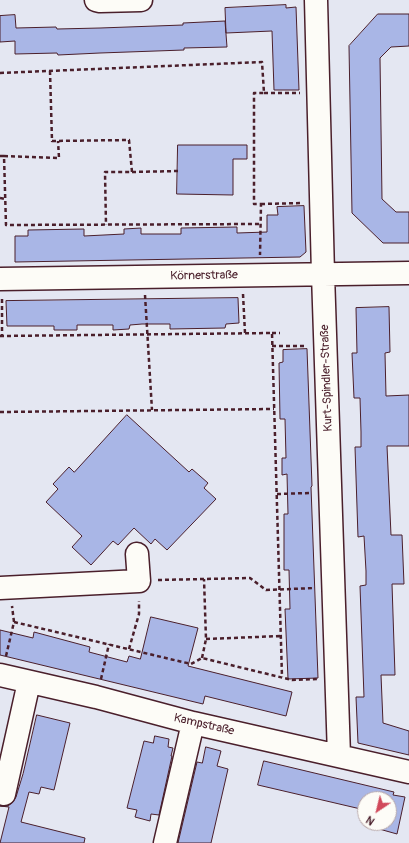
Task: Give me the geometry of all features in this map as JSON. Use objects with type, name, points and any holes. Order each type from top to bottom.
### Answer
[{"type":"street","points":[[96,0],[100,2],[141,0]]},
{"type":"street","name":"Kurt-Spindler-Straße","points":[[316,0],[323,274],[339,756]]},
{"type":"street","name":"Körnerstraße","points":[[1,279],[409,273]]},
{"type":"street","points":[[5,588],[139,581],[137,554]]},
{"type":"street","name":"Kampstraße","points":[[0,676],[96,697],[193,722],[409,772]]},
{"type":"street","points":[[4,794],[29,682]]},
{"type":"street","points":[[165,843],[193,722]]},
{"type":"path","points":[[0,73],[262,62],[264,93]]},
{"type":"path","points":[[50,71],[52,141],[129,140],[132,172]]},
{"type":"path","points":[[318,93],[254,93],[254,204],[321,203]]},
{"type":"path","points":[[0,156],[59,158],[58,141]]},
{"type":"path","points":[[4,156],[6,225],[260,224]]},
{"type":"path","points":[[106,225],[105,172],[179,171]]},
{"type":"path","points":[[0,198],[5,199]]},
{"type":"path","points":[[245,333],[251,275],[260,224],[261,204]]},
{"type":"path","points":[[144,277],[152,410]]},
{"type":"path","points":[[1,279],[1,336],[280,333]]},
{"type":"path","points":[[272,333],[282,677]]},
{"type":"path","points":[[272,346],[326,345]]},
{"type":"path","points":[[0,412],[274,408]]},
{"type":"path","points":[[277,494],[330,493]]},
{"type":"path","points":[[129,649],[139,614],[139,581],[250,578],[266,590],[333,588]]},
{"type":"path","points":[[202,658],[206,639],[204,579]]},
{"type":"path","points":[[0,676],[14,622],[5,588]]},
{"type":"path","points":[[14,622],[191,664],[202,658],[292,680],[336,678]]},
{"type":"path","points":[[206,639],[281,636]]},
{"type":"path","points":[[96,697],[109,644]]},
{"type":"building","points":[[286,5],[286,8],[296,7],[299,90],[274,90],[272,31],[226,33],[225,8]]},
{"type":"building","points":[[378,14],[409,14],[409,46],[391,47],[380,58],[382,199],[396,212],[409,212],[409,243],[383,243],[352,213],[349,46]]},
{"type":"building","points":[[15,15],[16,28],[100,28],[183,25],[183,23],[225,21],[227,47],[58,55],[57,53],[15,54],[15,41],[0,42],[0,16]]},
{"type":"building","points":[[178,145],[247,145],[247,159],[233,159],[233,195],[177,194]]},
{"type":"building","points":[[304,206],[306,252],[300,257],[15,262],[15,236],[28,236],[28,230],[84,229],[84,236],[124,234],[124,229],[141,228],[141,234],[181,234],[181,228],[237,227],[237,233],[267,232],[267,215],[278,215],[277,207]]},
{"type":"building","points":[[238,298],[239,323],[226,324],[225,328],[170,329],[170,324],[142,324],[130,325],[129,329],[113,330],[113,325],[77,325],[77,330],[54,330],[54,326],[7,326],[6,301]]},
{"type":"building","points":[[389,307],[390,352],[385,353],[386,396],[409,395],[409,446],[387,446],[391,535],[402,535],[404,584],[392,584],[395,675],[381,675],[383,723],[409,731],[409,755],[358,743],[356,697],[364,697],[360,586],[366,585],[366,571],[364,536],[358,537],[355,447],[361,447],[360,398],[354,398],[352,353],[357,353],[356,308]]},
{"type":"building","points":[[307,349],[318,678],[288,679],[285,609],[290,609],[289,570],[284,570],[284,514],[288,514],[287,474],[282,475],[282,458],[286,458],[285,419],[280,419],[279,363],[283,362],[283,350]]},
{"type":"building","points":[[127,415],[189,472],[192,469],[208,483],[204,488],[216,499],[167,550],[155,539],[151,544],[134,528],[118,545],[113,541],[91,565],[72,547],[82,536],[46,502],[58,489],[53,484],[69,467],[74,472]]},
{"type":"building","points":[[151,617],[198,628],[188,666],[292,692],[286,716],[205,696],[203,704],[0,655],[0,630],[33,638],[34,632],[90,647],[89,652],[127,662],[129,656],[140,659]]},
{"type":"building","points":[[37,715],[70,723],[54,790],[41,787],[39,794],[29,792],[21,822],[85,838],[84,843],[0,843],[9,807],[0,806],[8,806],[16,797]]},
{"type":"building","points":[[155,736],[169,739],[168,747],[173,748],[159,815],[151,814],[150,821],[135,817],[137,810],[127,808],[144,741],[153,743]]},
{"type":"building","points":[[206,747],[221,751],[217,766],[228,769],[211,843],[178,843],[197,762],[202,763]]},
{"type":"building","points":[[264,761],[390,791],[357,791],[357,808],[258,785]]},
{"type":"building","points":[[397,796],[405,797],[397,834],[386,831],[397,831]]}]
